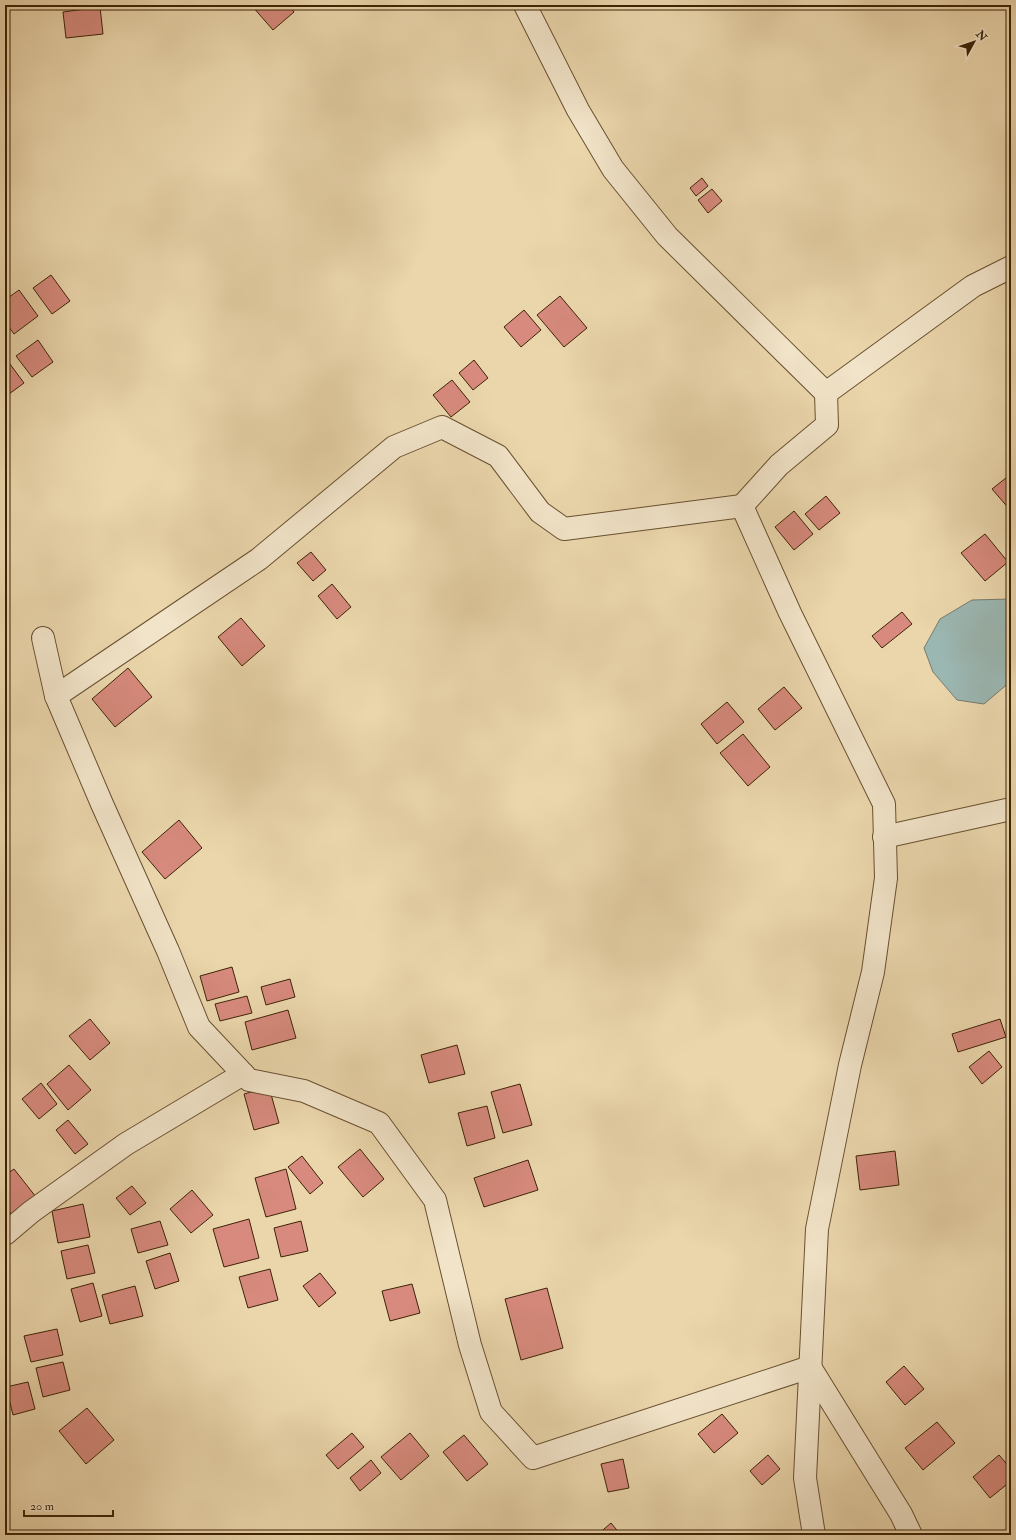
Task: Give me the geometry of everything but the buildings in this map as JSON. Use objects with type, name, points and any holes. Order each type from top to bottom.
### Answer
[{"type":"street","points":[[56,696],[259,559],[394,447],[442,427],[498,456],[540,512],[564,529],[742,506],[779,465],[827,425],[826,393],[667,236],[613,169],[578,110],[524,5]]},
{"type":"street","points":[[826,393],[973,286],[1011,267]]},
{"type":"street","points":[[742,506],[790,613],[884,804],[886,878],[873,972],[850,1065],[817,1228],[804,1478],[814,1535]]},
{"type":"street","points":[[43,638],[56,696],[102,804],[168,951],[199,1027],[249,1080],[304,1091],[379,1123],[435,1200],[470,1345],[491,1412],[532,1458],[810,1367]]},
{"type":"street","points":[[884,837],[1011,809]]},
{"type":"street","points":[[5,1234],[31,1212],[126,1144],[243,1074]]},
{"type":"street","points":[[810,1367],[901,1514],[911,1535]]},
{"type":"water","points":[[1011,599],[1011,681],[984,704],[957,700],[933,672],[924,648],[940,619],[972,600]]}]
